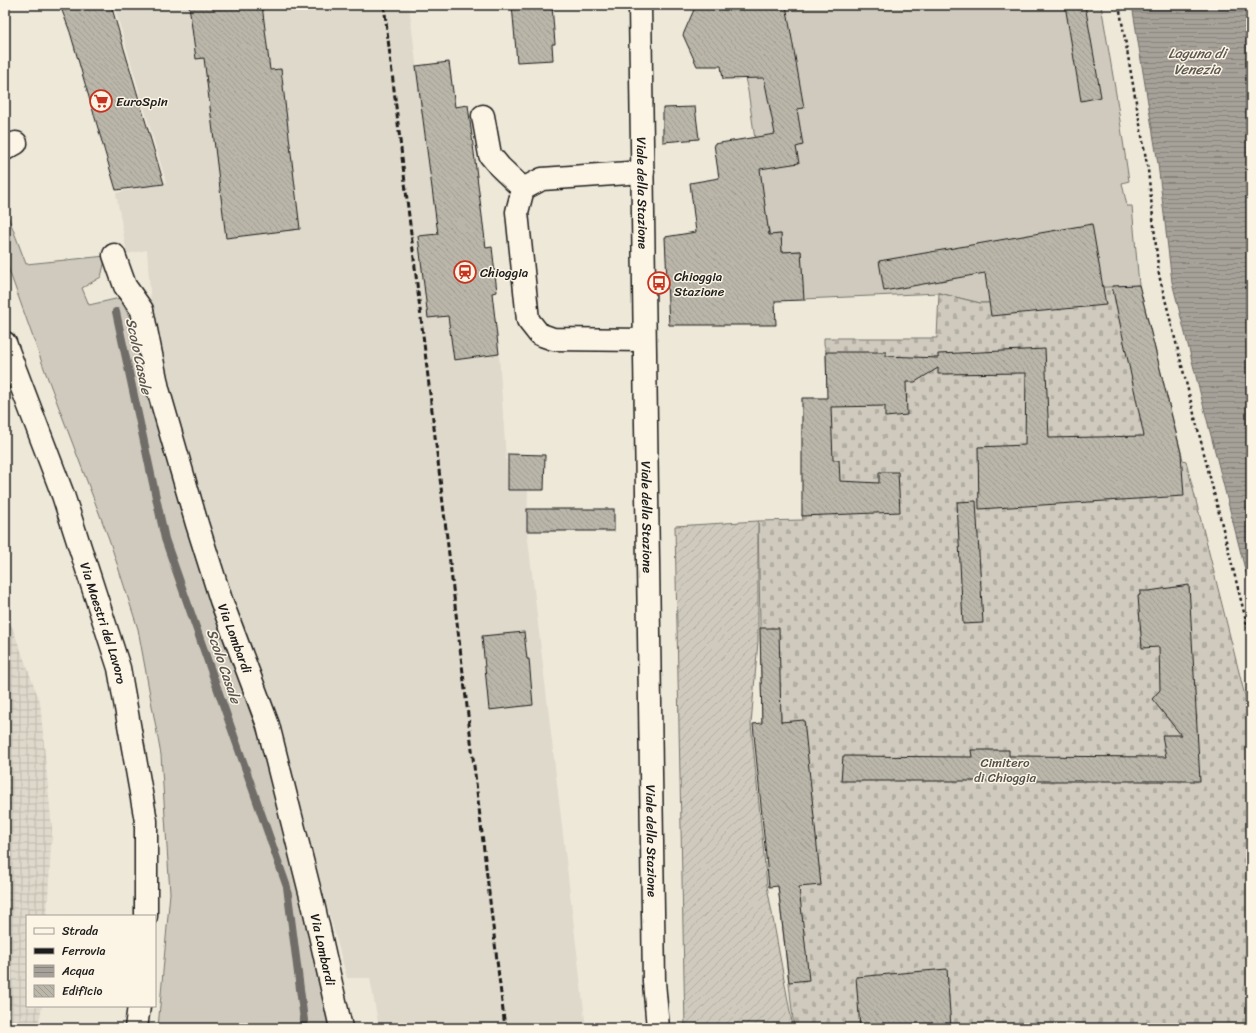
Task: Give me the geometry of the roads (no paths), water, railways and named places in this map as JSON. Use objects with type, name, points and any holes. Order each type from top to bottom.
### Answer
[{"type":"street","name":"Viale della Stazione","points":[[640,5],[654,982],[658,1028]]},
{"type":"street","points":[[483,116],[490,155],[523,189]]},
{"type":"street","points":[[642,172],[542,179],[523,189],[517,212],[528,320],[539,334],[553,339],[644,340]]},
{"type":"street","name":"Via Lombardi","points":[[114,255],[125,286],[142,310],[158,389],[197,524],[221,600],[268,725],[314,908],[341,1028]]},
{"type":"street","name":"Via Maestri del Lavoro","points":[[5,343],[63,495],[120,668],[146,821],[146,915]]},
{"type":"street","points":[[136,1028],[139,1007]]},
{"type":"water","name":"Laguna di Venezia","points":[[1132,5],[1251,5],[1251,593],[1172,282],[1158,164]]},
{"type":"waterway","name":"Scolo Casale","points":[[116,312],[165,539],[287,887],[305,1028]]},
{"type":"railway","points":[[384,5],[505,1028]]},
{"type":"place","name":"EuroSpin","points":[[101,101]]},
{"type":"place","name":"Chioggia","points":[[465,272]]},
{"type":"place","name":"Chioggia Stazione","points":[[659,283]]},
{"type":"park label","name":"Cimitero di Chioggia","points":[[1005,770]]}]
